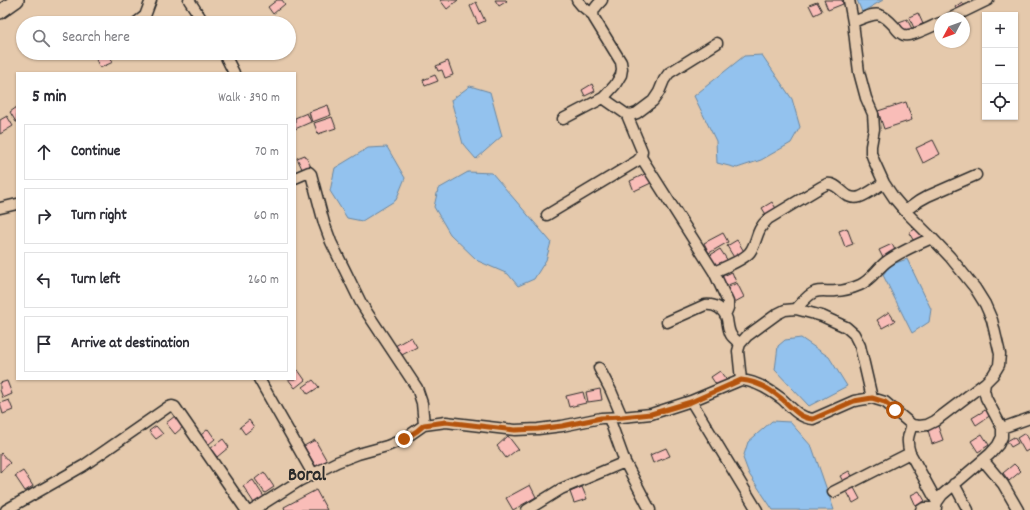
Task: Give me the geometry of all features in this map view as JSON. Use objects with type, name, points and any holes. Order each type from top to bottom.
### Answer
[{"type":"main road","points":[[0,12],[17,0]]},
{"type":"street","points":[[144,16],[151,0]]},
{"type":"street","points":[[189,0],[199,16]]},
{"type":"street","points":[[563,119],[603,98],[615,85],[621,75],[621,62],[593,15],[577,0]]},
{"type":"street","points":[[593,15],[594,9],[602,0]]},
{"type":"street","points":[[253,510],[299,481],[337,462],[404,439],[424,425],[446,422],[515,430],[562,426],[601,418],[651,414],[691,402],[741,380],[749,381],[767,389],[807,419],[813,419],[854,401],[872,398],[885,402],[912,425],[919,426],[927,425],[935,421],[985,383],[993,375],[999,365],[1000,354],[992,320],[985,304],[976,288],[950,257],[904,211],[894,198],[884,183],[871,153],[874,129],[872,114],[859,72],[849,0]]},
{"type":"street","points":[[963,12],[988,0]]},
{"type":"street","points":[[853,22],[874,14],[882,15],[904,35],[912,35],[934,26]]},
{"type":"street","points":[[627,115],[637,113],[653,100],[669,73],[717,43]]},
{"type":"street","points":[[228,60],[234,72]]},
{"type":"street","points":[[547,215],[637,161],[641,157],[642,151],[627,115],[603,98]]},
{"type":"street","points":[[641,157],[714,272],[728,302],[728,308],[725,314]]},
{"type":"street","points":[[296,178],[308,172],[311,174],[324,223],[331,242],[361,303],[417,388],[422,403],[424,425]]},
{"type":"street","points":[[904,211],[928,196],[976,175]]},
{"type":"street","points":[[714,272],[749,254],[753,248],[759,230],[768,219],[821,186],[828,184],[834,185],[845,195],[859,197],[884,183]]},
{"type":"street","points":[[0,208],[16,204]]},
{"type":"street","points":[[796,309],[815,292],[837,291],[861,285],[870,279],[883,264],[891,258],[932,238]]},
{"type":"street","points":[[667,322],[705,305],[711,304],[718,307],[725,314],[732,336],[740,344]]},
{"type":"street","points":[[741,380],[738,351],[740,344],[747,336],[777,314],[785,310],[796,309],[822,316],[846,327],[854,334],[860,346],[872,398]]},
{"type":"street","points":[[599,368],[622,417]]},
{"type":"street","points":[[260,380],[313,474]]},
{"type":"street","points":[[936,506],[942,495],[983,460],[998,445],[1002,437],[1002,428],[986,398],[984,390],[985,383]]},
{"type":"street","points":[[691,402],[757,510]]},
{"type":"street","points":[[6,510],[83,466],[168,407],[172,406],[175,407],[246,510]]},
{"type":"street","points":[[609,418],[625,462],[650,510]]},
{"type":"street","points":[[1002,428],[1030,418]]},
{"type":"street","points":[[912,425],[907,445],[936,506]]},
{"type":"street","points":[[833,492],[910,453]]},
{"type":"street","points":[[983,460],[1003,484],[1018,510]]},
{"type":"street","points":[[527,510],[561,489],[625,462]]},
{"type":"street","points":[[954,484],[968,510]]},
{"type":"street","points":[[921,510],[936,506]]},
{"type":"water","points":[[857,0],[883,0],[862,12]]},
{"type":"water","points":[[762,55],[792,99],[800,127],[791,143],[761,160],[737,168],[717,163],[716,141],[694,96],[744,56]]},
{"type":"water","points":[[470,86],[490,92],[502,136],[476,159],[463,144],[451,100]]},
{"type":"water","points":[[387,147],[405,178],[396,200],[362,221],[347,218],[330,191],[335,168],[368,148]]},
{"type":"water","points":[[468,172],[492,173],[551,242],[546,260],[534,279],[518,286],[508,274],[478,261],[450,234],[434,207],[438,189]]},
{"type":"water","points":[[907,259],[931,309],[929,322],[912,333],[883,275],[890,265]]},
{"type":"water","points":[[801,338],[829,357],[847,386],[809,406],[775,370],[778,346],[785,340]]},
{"type":"water","points":[[772,421],[790,422],[812,447],[834,510],[773,510],[749,474],[743,458],[748,442]]},
{"type":"building","points":[[277,0],[282,0],[285,4],[273,14],[268,7]]},
{"type":"building","points":[[440,0],[458,0],[447,9]]},
{"type":"building","points":[[495,0],[506,0],[507,1],[499,6]]},
{"type":"building","points":[[824,0],[842,0],[843,4],[828,10]]},
{"type":"building","points":[[476,2],[485,21],[478,24],[470,6]]},
{"type":"building","points":[[817,2],[822,11],[814,15],[809,5]]},
{"type":"building","points":[[962,2],[965,6],[957,11],[955,7]]},
{"type":"building","points":[[918,13],[923,24],[914,28],[909,17]]},
{"type":"building","points":[[907,19],[912,29],[903,33],[899,22]]},
{"type":"building","points":[[96,60],[112,60],[113,62],[100,68]]},
{"type":"building","points":[[448,61],[453,75],[445,78],[442,70],[438,71],[436,66]]},
{"type":"building","points":[[435,75],[438,81],[425,86],[423,80]]},
{"type":"building","points":[[592,84],[595,91],[585,96],[582,90]]},
{"type":"building","points":[[906,102],[912,120],[884,129],[878,111]]},
{"type":"building","points":[[328,105],[331,115],[312,122],[309,112]]},
{"type":"building","points":[[16,108],[16,122],[10,112]]},
{"type":"building","points":[[307,113],[311,122],[296,129],[296,118]]},
{"type":"building","points":[[7,116],[13,126],[0,134],[0,120]]},
{"type":"building","points":[[332,117],[336,128],[318,134],[314,123]]},
{"type":"building","points":[[933,140],[940,154],[923,163],[916,148]]},
{"type":"building","points":[[305,155],[312,169],[304,173],[297,158]]},
{"type":"building","points":[[647,173],[651,183],[634,191],[630,181]]},
{"type":"building","points":[[772,202],[777,210],[767,216],[762,208]]},
{"type":"building","points":[[918,227],[924,238],[915,243],[909,233]]},
{"type":"building","points":[[847,228],[853,244],[845,247],[839,231]]},
{"type":"building","points":[[723,233],[728,242],[709,253],[704,243]]},
{"type":"building","points":[[737,240],[745,253],[735,259],[727,246]]},
{"type":"building","points":[[892,244],[896,252],[883,258],[879,250]]},
{"type":"building","points":[[720,249],[728,261],[717,268],[709,256]]},
{"type":"building","points":[[732,272],[736,282],[725,286],[721,277]]},
{"type":"building","points":[[737,283],[744,297],[733,303],[725,289]]},
{"type":"building","points":[[889,312],[895,321],[882,328],[877,320]]},
{"type":"building","points":[[411,337],[417,347],[400,356],[395,346]]},
{"type":"building","points":[[298,370],[305,380],[295,388],[289,380],[296,380],[296,371]]},
{"type":"building","points":[[720,371],[728,382],[719,389],[711,377]]},
{"type":"building","points":[[313,380],[319,387],[308,394],[303,387]]},
{"type":"building","points":[[7,381],[12,394],[3,398],[0,390],[0,383]]},
{"type":"building","points":[[600,389],[602,400],[588,402],[586,392]]},
{"type":"building","points":[[583,392],[586,403],[569,407],[566,396]]},
{"type":"building","points":[[9,400],[13,410],[3,414],[0,403]]},
{"type":"building","points":[[987,409],[991,415],[976,425],[972,418]]},
{"type":"building","points":[[175,416],[184,426],[175,434],[166,423]]},
{"type":"building","points":[[249,420],[254,427],[245,434],[240,427]]},
{"type":"building","points":[[156,426],[163,434],[156,439],[149,431]]},
{"type":"building","points":[[938,426],[943,440],[932,444],[928,430]]},
{"type":"building","points":[[208,429],[215,439],[209,444],[201,435]]},
{"type":"building","points":[[1025,433],[1030,441],[1030,449],[1025,452],[1017,438]]},
{"type":"building","points":[[982,434],[989,445],[978,452],[971,441]]},
{"type":"building","points":[[508,436],[518,449],[506,458],[497,446]]},
{"type":"building","points":[[1014,437],[1018,443],[1011,447],[1007,441]]},
{"type":"building","points":[[223,439],[229,447],[217,457],[210,449]]},
{"type":"building","points":[[315,440],[327,461],[316,467],[304,446]]},
{"type":"building","points":[[666,448],[670,456],[653,463],[650,455]]},
{"type":"building","points":[[1,453],[10,463],[0,472],[0,454]]},
{"type":"building","points":[[1014,464],[1021,471],[1009,481],[1003,473]]},
{"type":"building","points":[[23,471],[33,486],[25,491],[15,476]]},
{"type":"building","points":[[849,471],[854,479],[845,485],[840,476]]},
{"type":"building","points":[[264,472],[274,487],[265,493],[255,479]]},
{"type":"building","points":[[253,480],[264,497],[254,503],[243,486]]},
{"type":"building","points":[[530,485],[536,497],[513,510],[506,498]]},
{"type":"building","points":[[853,486],[860,499],[853,503],[846,490]]},
{"type":"building","points":[[582,487],[587,499],[574,503],[570,492]]},
{"type":"building","points":[[316,490],[327,510],[285,510],[284,507]]},
{"type":"building","points":[[919,491],[925,501],[916,506],[911,495]]},
{"type":"district","name":"Boral","points":[[307,473]]},
{"type":"route","points":[[404,439],[424,425],[446,422],[515,430],[562,426],[601,418],[651,414],[691,402],[741,380],[749,381],[767,389],[807,419],[813,419],[854,401],[872,398],[885,402],[895,410]]}]
